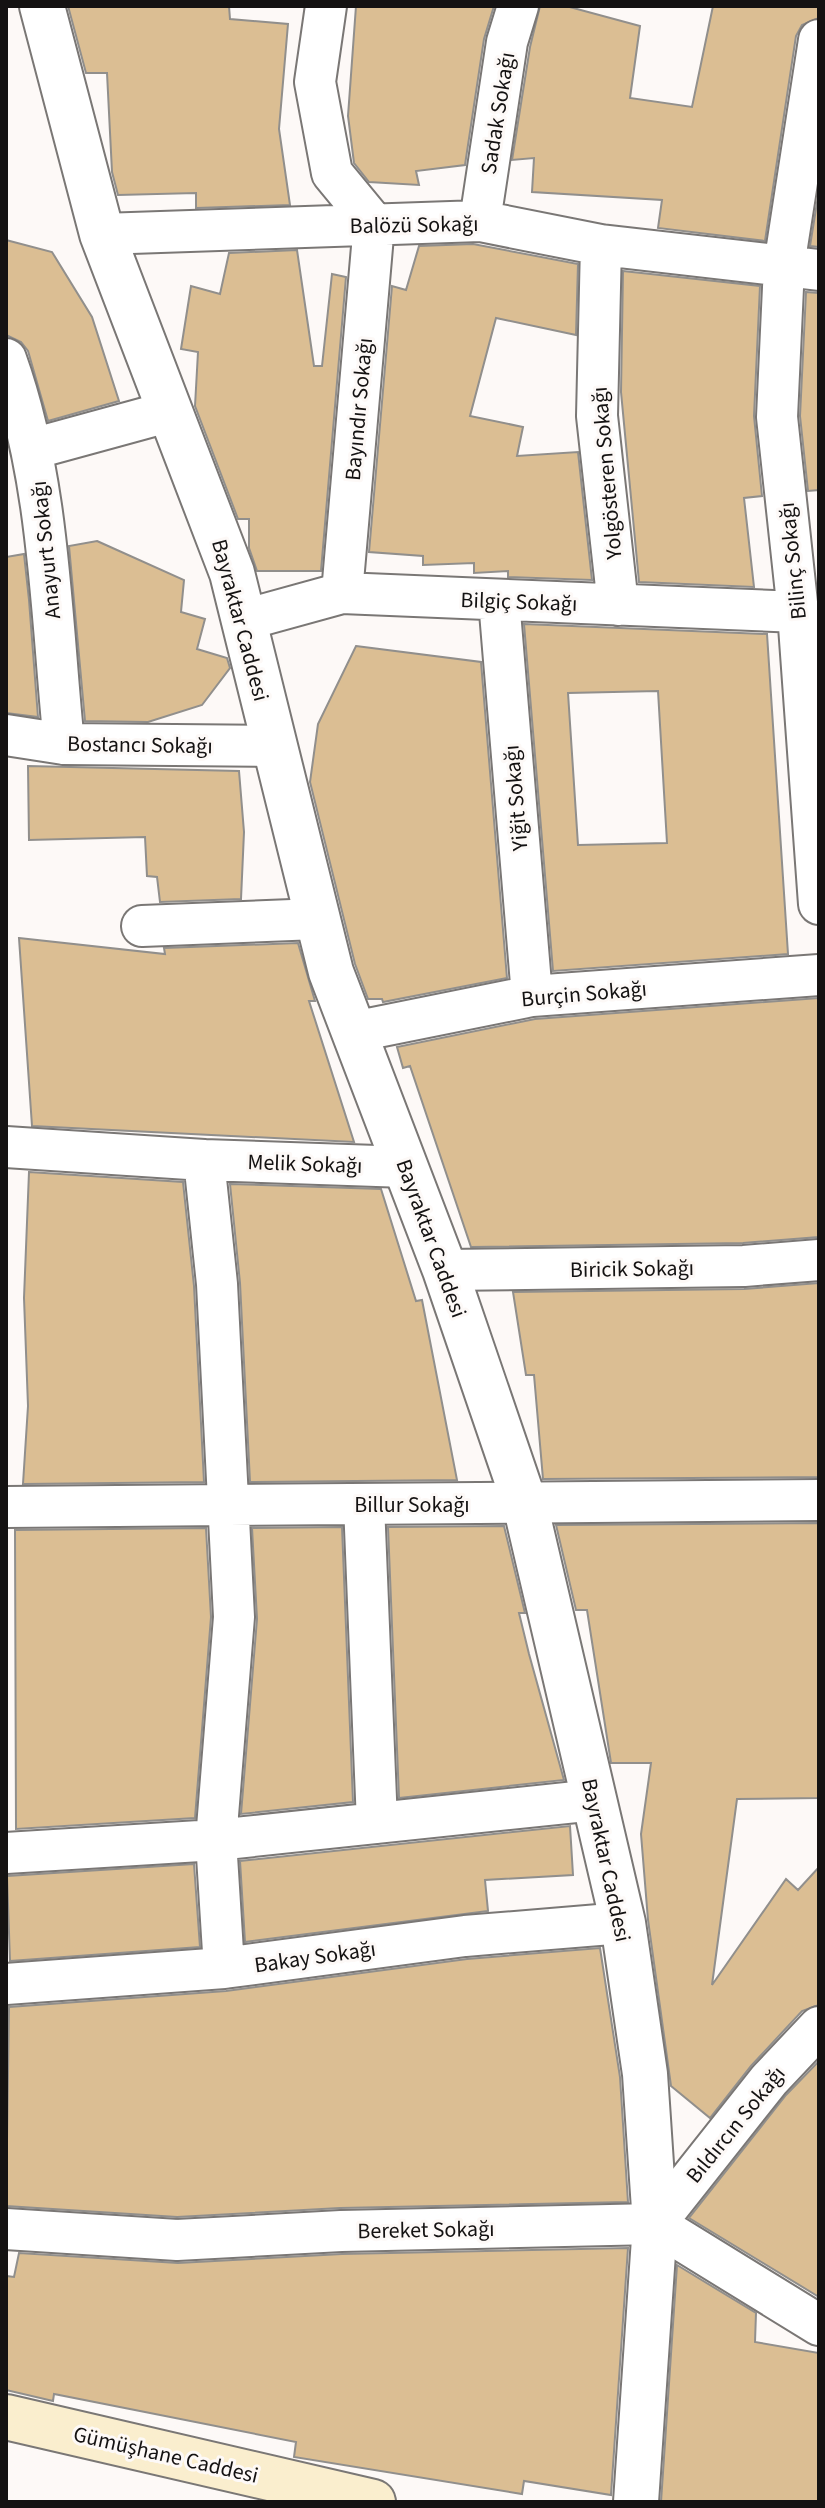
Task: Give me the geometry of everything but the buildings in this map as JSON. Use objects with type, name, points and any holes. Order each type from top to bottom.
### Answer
[{"type":"main road","name":"Gümüşhane Caddesi","points":[[6,2417],[373,2502]]},
{"type":"street","name":"Bayraktar Caddesi","points":[[42,6],[102,234],[232,573],[331,972],[445,1270],[525,1504],[623,1923],[645,2074],[655,2224],[636,2502]]},
{"type":"street","points":[[326,6],[315,82],[332,173],[374,224]]},
{"type":"street","name":"Sadak Sokağı","points":[[480,221],[507,42],[518,6]]},
{"type":"street","name":"Bilinç Sokağı","points":[[819,40],[801,268],[777,417],[798,612],[819,904]]},
{"type":"street","name":"Balözü Sokağı","points":[[102,234],[480,221],[601,245],[801,268]]},
{"type":"street","name":"Bayındır Sokağı","points":[[342,593],[374,224]]},
{"type":"street","name":"Yolgösteren Sokağı","points":[[601,245],[597,416],[618,605]]},
{"type":"street","name":"Anayurt Sokağı","points":[[6,359],[32,449],[64,744]]},
{"type":"street","points":[[32,449],[171,411]]},
{"type":"street","name":"Bilgiç Sokağı","points":[[244,620],[342,593],[798,612]]},
{"type":"street","name":"Yiğit Sokağı","points":[[499,600],[532,996]]},
{"type":"street","name":"Bostancı Sokağı","points":[[6,735],[64,744],[274,746]]},
{"type":"street","points":[[142,926],[317,919]]},
{"type":"street","name":"Burçin Sokağı","points":[[353,1032],[532,996],[819,975]]},
{"type":"street","name":"Melik Sokağı","points":[[6,1147],[204,1160],[406,1167]]},
{"type":"street","points":[[204,1160],[217,1284],[234,1617],[216,1840],[224,1968]]},
{"type":"street","name":"Biricik Sokağı","points":[[445,1270],[744,1266],[819,1260]]},
{"type":"street","name":"Billur Sokağı","points":[[6,1507],[819,1500]]},
{"type":"street","points":[[364,1504],[377,1823]]},
{"type":"street","points":[[6,1853],[216,1840],[595,1800]]},
{"type":"street","name":"Bakay Sokağı","points":[[6,1984],[224,1968],[465,1936],[623,1923]]},
{"type":"street","name":"Bıldırcın Sokağı","points":[[655,2224],[769,2080],[819,2027]]},
{"type":"street","points":[[655,2224],[819,2325]]},
{"type":"street","name":"Bereket Sokağı","points":[[6,2229],[177,2240],[341,2231],[655,2224]]}]
